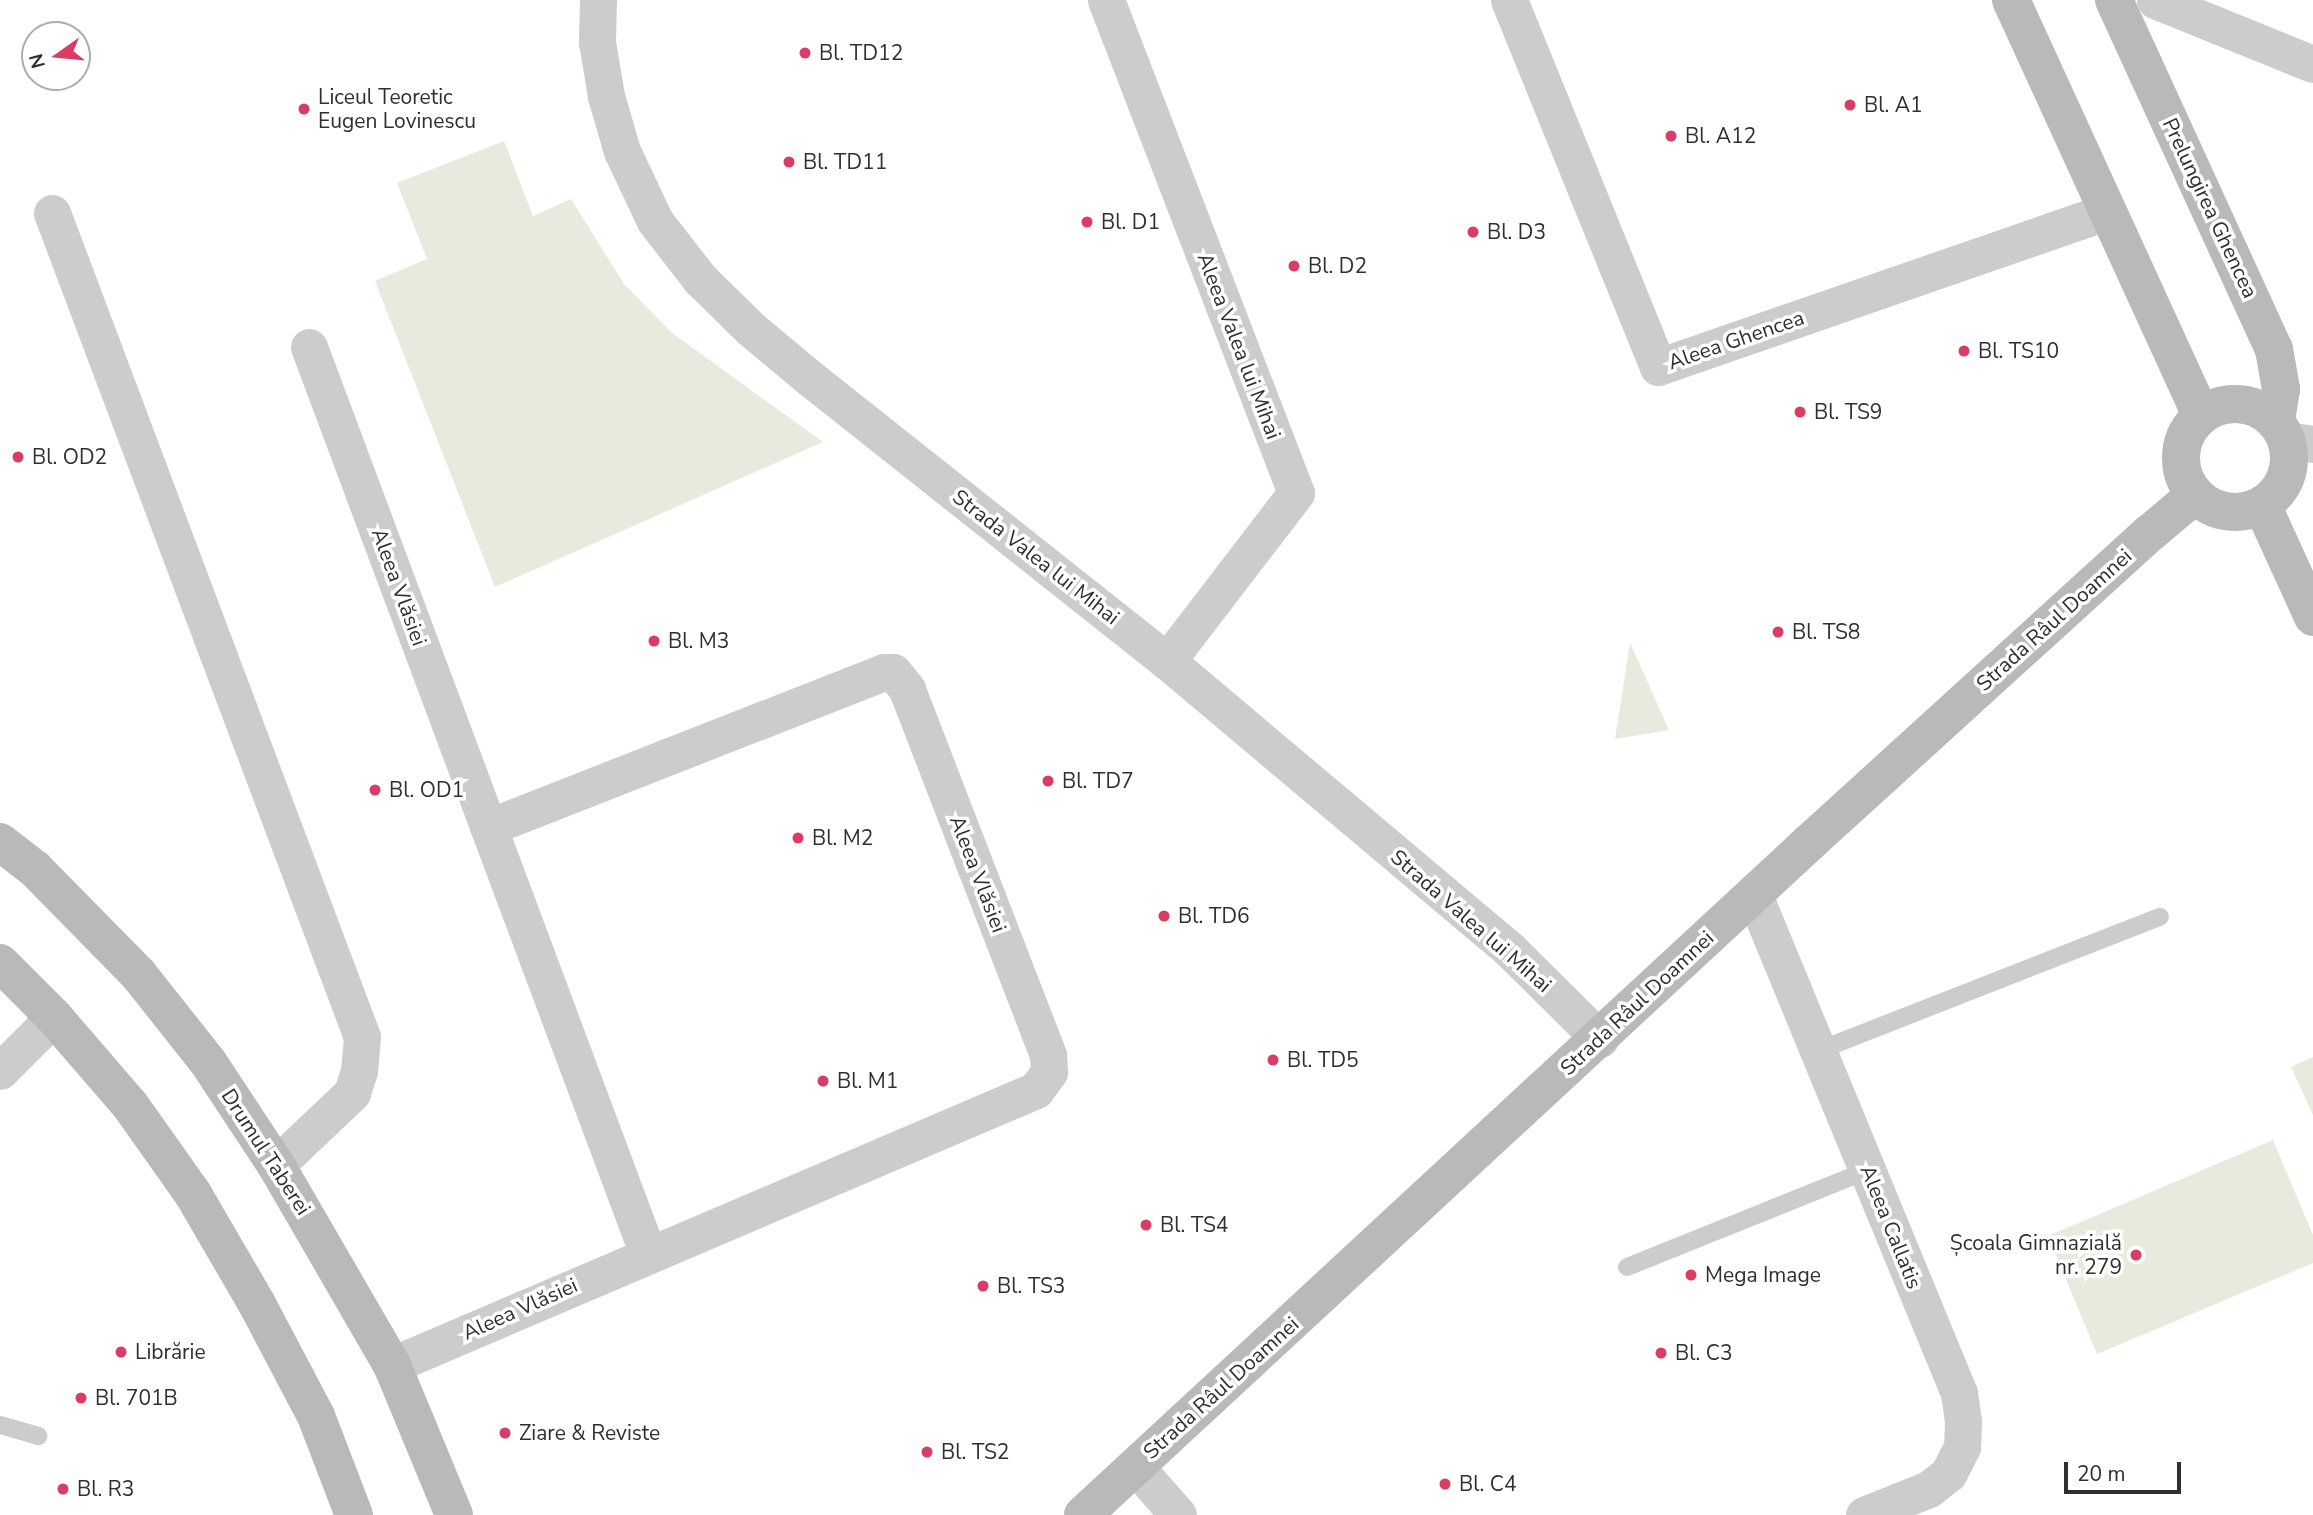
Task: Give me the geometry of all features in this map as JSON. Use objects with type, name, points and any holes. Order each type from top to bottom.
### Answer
[{"type":"main road","points":[[2011,0],[2201,415]]},
{"type":"main road","name":"Prelungirea Ghencea","points":[[2114,0],[2274,349],[2292,436],[2286,477],[2276,494],[2262,505]]},
{"type":"main road","points":[[2292,436],[2248,405],[2232,403],[2216,406],[2201,415],[2189,428],[2181,444],[2180,463],[2185,480],[2195,495],[2209,506],[2227,512],[2245,512],[2262,505],[2313,617]]},
{"type":"main road","name":"Strada Râul Doamnei","points":[[1083,1515],[1754,895],[2195,495]]},
{"type":"main road","name":"Drumul Taberei","points":[[0,842],[35,869],[139,975],[208,1062],[276,1165],[392,1365],[454,1515]]},
{"type":"main road","points":[[0,962],[54,1017],[130,1105],[192,1194],[257,1304],[316,1416],[354,1515]]},
{"type":"street","name":"Strada Valea lui Mihai","points":[[598,0],[597,42],[606,96],[622,151],[655,221],[700,279],[751,329],[811,379],[1167,662],[1508,949],[1600,1039]]},
{"type":"street","name":"Aleea Valea lui Mihai","points":[[1106,0],[1296,493],[1167,662]]},
{"type":"street","name":"Aleea Ghencea","points":[[1509,0],[1658,367],[2108,211]]},
{"type":"street","points":[[2155,0],[2313,64]]},
{"type":"street","points":[[52,213],[362,1037],[359,1071],[352,1093],[276,1165]]},
{"type":"street","name":"Aleea Vlăsiei","points":[[309,347],[648,1254]]},
{"type":"street","name":"Aleea Vlăsiei","points":[[392,1365],[1036,1090],[1049,1072],[1048,1055],[906,689],[893,672],[884,672],[488,828]]},
{"type":"street","name":"Aleea Callatis","points":[[1754,895],[1959,1393],[1963,1421],[1962,1447],[1948,1474],[1929,1489],[1864,1515]]},
{"type":"street","points":[[0,1071],[54,1017]]},
{"type":"street","points":[[1135,1466],[1178,1515]]},
{"type":"lane","points":[[1820,1050],[2161,917]]},
{"type":"lane","points":[[1628,1267],[1868,1170]]},
{"type":"lane","points":[[0,1424],[38,1436]]},
{"type":"shaded area","points":[[504,141],[533,216],[571,199],[624,284],[672,333],[823,442],[495,587],[375,281],[427,259],[397,183]]},
{"type":"shaded area","points":[[1630,643],[1669,730],[1615,739]]},
{"type":"shaded area","points":[[2313,1057],[2313,1115],[2291,1067]]},
{"type":"shaded area","points":[[2273,1140],[2313,1235],[2313,1263],[2097,1354],[2048,1236]]},
{"type":"place","name":"Bl. TD12","points":[[805,53]]},
{"type":"place","name":"Bl. A1","points":[[1850,105]]},
{"type":"place","name":"Liceul Teoretic Eugen Lovinescu","points":[[304,109]]},
{"type":"place","name":"Bl. A12","points":[[1671,136]]},
{"type":"place","name":"Bl. TD11","points":[[789,162]]},
{"type":"place","name":"Bl. D1","points":[[1087,222]]},
{"type":"place","name":"Bl. D3","points":[[1473,232]]},
{"type":"place","name":"Bl. D2","points":[[1294,266]]},
{"type":"place","name":"Bl. TS10","points":[[1964,351]]},
{"type":"place","name":"Bl. TS9","points":[[1800,412]]},
{"type":"place","name":"Bl. OD2","points":[[18,457]]},
{"type":"place","name":"Bl. TS8","points":[[1778,632]]},
{"type":"place","name":"Bl. M3","points":[[654,641]]},
{"type":"place","name":"Bl. TD7","points":[[1048,781]]},
{"type":"place","name":"Bl. OD1","points":[[375,790]]},
{"type":"place","name":"Bl. M2","points":[[798,838]]},
{"type":"place","name":"Bl. TD6","points":[[1164,916]]},
{"type":"place","name":"Bl. TD5","points":[[1273,1060]]},
{"type":"place","name":"Bl. M1","points":[[823,1081]]},
{"type":"place","name":"Bl. TS4","points":[[1146,1225]]},
{"type":"place","name":"Școala Gimnazială nr. 279","points":[[2136,1255]]},
{"type":"place","name":"Mega Image","points":[[1691,1275]]},
{"type":"place","name":"Bl. TS3","points":[[983,1286]]},
{"type":"place","name":"Librărie","points":[[121,1352]]},
{"type":"place","name":"Bl. C3","points":[[1661,1353]]},
{"type":"place","name":"Bl. 701B","points":[[81,1398]]},
{"type":"place","name":"Ziare & Reviste","points":[[505,1433]]},
{"type":"place","name":"Bl. TS2","points":[[927,1452]]},
{"type":"place","name":"Bl. C4","points":[[1445,1484]]},
{"type":"place","name":"Bl. R3","points":[[63,1489]]}]
